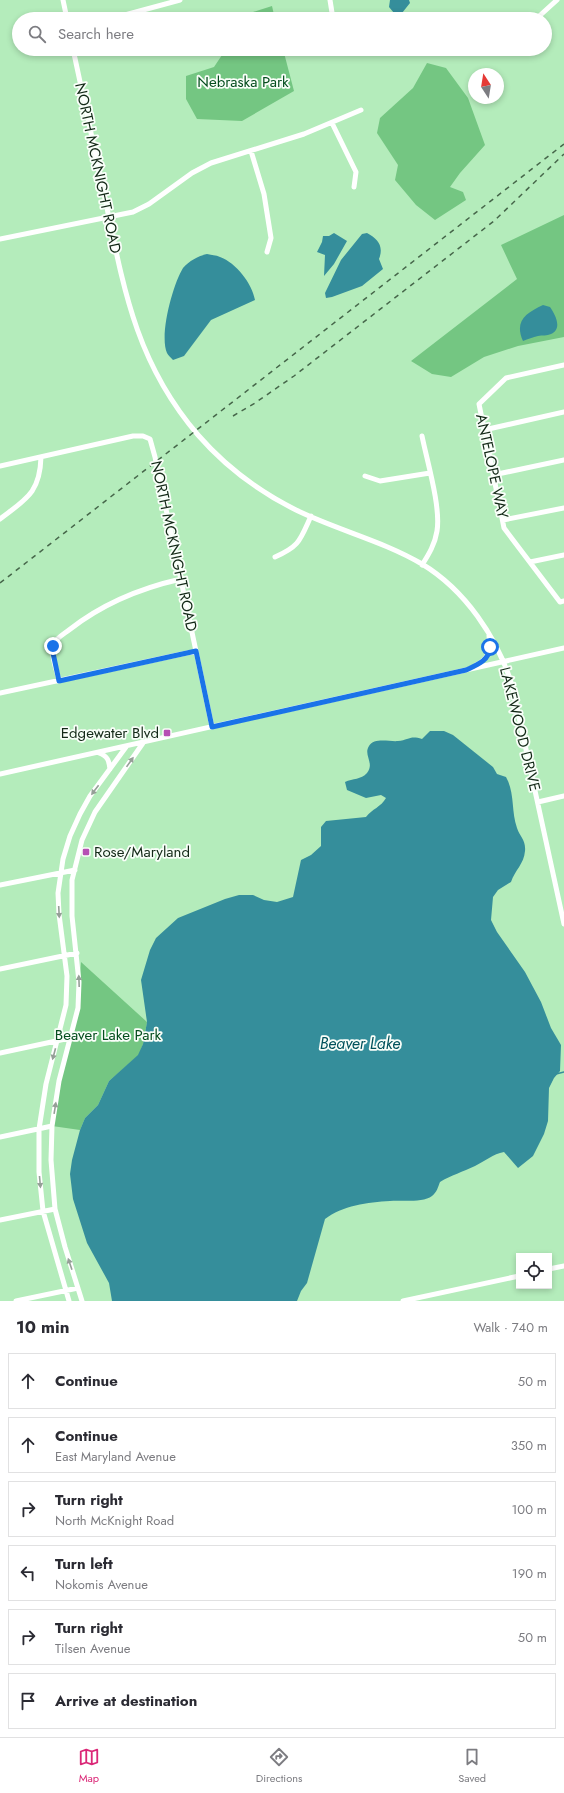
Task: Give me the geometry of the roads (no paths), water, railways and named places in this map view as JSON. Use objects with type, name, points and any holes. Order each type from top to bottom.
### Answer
[{"type":"street","points":[[63,0],[66,12]]},
{"type":"street","points":[[136,12],[180,0]]},
{"type":"street","points":[[330,0],[332,12]]},
{"type":"street","points":[[544,12],[557,0]]},
{"type":"street","name":"NORTH MCKNIGHT ROAD","points":[[74,56],[123,287]]},
{"type":"street","points":[[0,239],[109,218],[142,209],[202,168],[251,150],[304,134],[332,123],[343,116],[361,110]]},
{"type":"street","points":[[332,123],[356,172],[354,186]]},
{"type":"street","points":[[251,150],[264,194],[271,238],[267,252]]},
{"type":"street","name":"LAKEWOOD DRIVE","points":[[123,287],[132,319],[148,358],[164,388],[181,414],[217,455],[264,491],[310,516],[391,549],[422,565],[468,604],[488,632],[504,661],[515,694],[563,911],[564,924]]},
{"type":"street","name":"ANTELOPE WAY","points":[[564,365],[506,378],[479,404],[504,528],[560,602],[564,601]]},
{"type":"street","points":[[484,430],[564,412]]},
{"type":"street","name":"NORTH MCKNIGHT ROAD","points":[[41,457],[133,436],[147,437],[152,444],[212,727]]},
{"type":"street","points":[[422,436],[438,522],[435,540],[422,565]]},
{"type":"street","points":[[0,466],[41,457],[39,479],[35,487],[26,498],[0,519]]},
{"type":"street","points":[[494,475],[564,460]]},
{"type":"street","points":[[365,476],[380,481],[430,473]]},
{"type":"street","points":[[503,520],[564,508]]},
{"type":"street","points":[[275,557],[294,547],[301,538],[310,516]]},
{"type":"street","points":[[530,562],[564,555]]},
{"type":"street","points":[[59,681],[53,650],[54,643],[58,638],[86,618],[115,601],[150,587],[181,579]]},
{"type":"street","points":[[466,670],[482,662],[488,656],[490,650],[488,632]]},
{"type":"street","points":[[0,774],[564,648]]},
{"type":"street","points":[[0,693],[196,651]]},
{"type":"street","points":[[82,1301],[64,1247],[56,1209],[51,1160],[52,1126],[59,1081],[78,1008],[79,982],[72,916],[72,880],[82,840],[95,812],[143,743]]},
{"type":"street","points":[[69,1301],[43,1211],[39,1172],[39,1129],[46,1084],[66,1005],[67,976],[59,914],[58,893],[61,872],[70,836],[80,814],[90,796],[126,746]]},
{"type":"street","points":[[99,752],[106,756],[110,769]]},
{"type":"street","points":[[538,802],[564,796]]},
{"type":"street","points":[[0,885],[75,870]]},
{"type":"street","points":[[0,969],[77,953]]},
{"type":"street","points":[[0,1053],[70,1038]]},
{"type":"street","points":[[0,1137],[52,1126]]},
{"type":"street","points":[[0,1220],[56,1209]]},
{"type":"street","points":[[552,1268],[564,1266]]},
{"type":"street","points":[[403,1301],[516,1277]]},
{"type":"street","points":[[16,1301],[78,1288]]},
{"type":"water","points":[[390,0],[409,0],[410,3],[403,12],[393,12],[389,7]]},
{"type":"water","points":[[334,233],[347,241],[334,264],[324,276],[325,255],[317,252],[323,236],[329,236]]},
{"type":"water","points":[[367,233],[379,243],[381,250],[379,259],[383,269],[362,286],[326,298],[325,293],[341,260],[362,234]]},
{"type":"water","points":[[207,254],[217,256],[232,264],[242,274],[251,287],[255,300],[211,320],[184,356],[173,360],[167,353],[165,345],[166,322],[171,297],[185,265],[200,256]]},
{"type":"water","points":[[543,305],[550,307],[552,310],[556,317],[557,329],[549,335],[536,336],[523,341],[520,328],[523,318],[531,311]]},
{"type":"water","name":"Beaver Lake","points":[[430,731],[444,731],[453,735],[493,767],[497,774],[506,777],[511,789],[515,822],[525,844],[523,860],[511,882],[498,890],[493,897],[491,920],[497,932],[525,972],[541,1002],[551,1028],[561,1045],[560,1071],[554,1078],[549,1088],[548,1121],[544,1134],[533,1156],[518,1168],[504,1152],[500,1153],[475,1166],[448,1177],[440,1182],[432,1196],[423,1200],[373,1202],[347,1208],[325,1219],[307,1283],[301,1291],[297,1301],[112,1301],[109,1283],[87,1243],[73,1199],[70,1174],[80,1130],[85,1118],[98,1105],[109,1081],[138,1055],[143,1044],[147,1022],[141,980],[150,950],[156,938],[178,918],[225,899],[239,895],[253,895],[264,900],[277,902],[293,897],[301,860],[311,855],[321,846],[321,827],[326,821],[366,817],[382,804],[386,798],[381,795],[366,798],[347,790],[345,782],[360,778],[367,773],[370,762],[367,753],[371,743],[378,741],[398,741],[415,737],[422,739]]},
{"type":"waterway","points":[[556,1074],[564,1072]]},
{"type":"railway","points":[[0,583],[564,144]]},
{"type":"railway","points":[[233,416],[294,376],[494,221],[564,154]]},
{"type":"place","name":"Edgewater Blvd","points":[[167,733]]},
{"type":"place","name":"Rose/Maryland","points":[[86,852]]},
{"type":"park label","name":"Nebraska Park","points":[[243,82]]},
{"type":"park label","name":"Beaver Lake Park","points":[[108,1035]]}]
